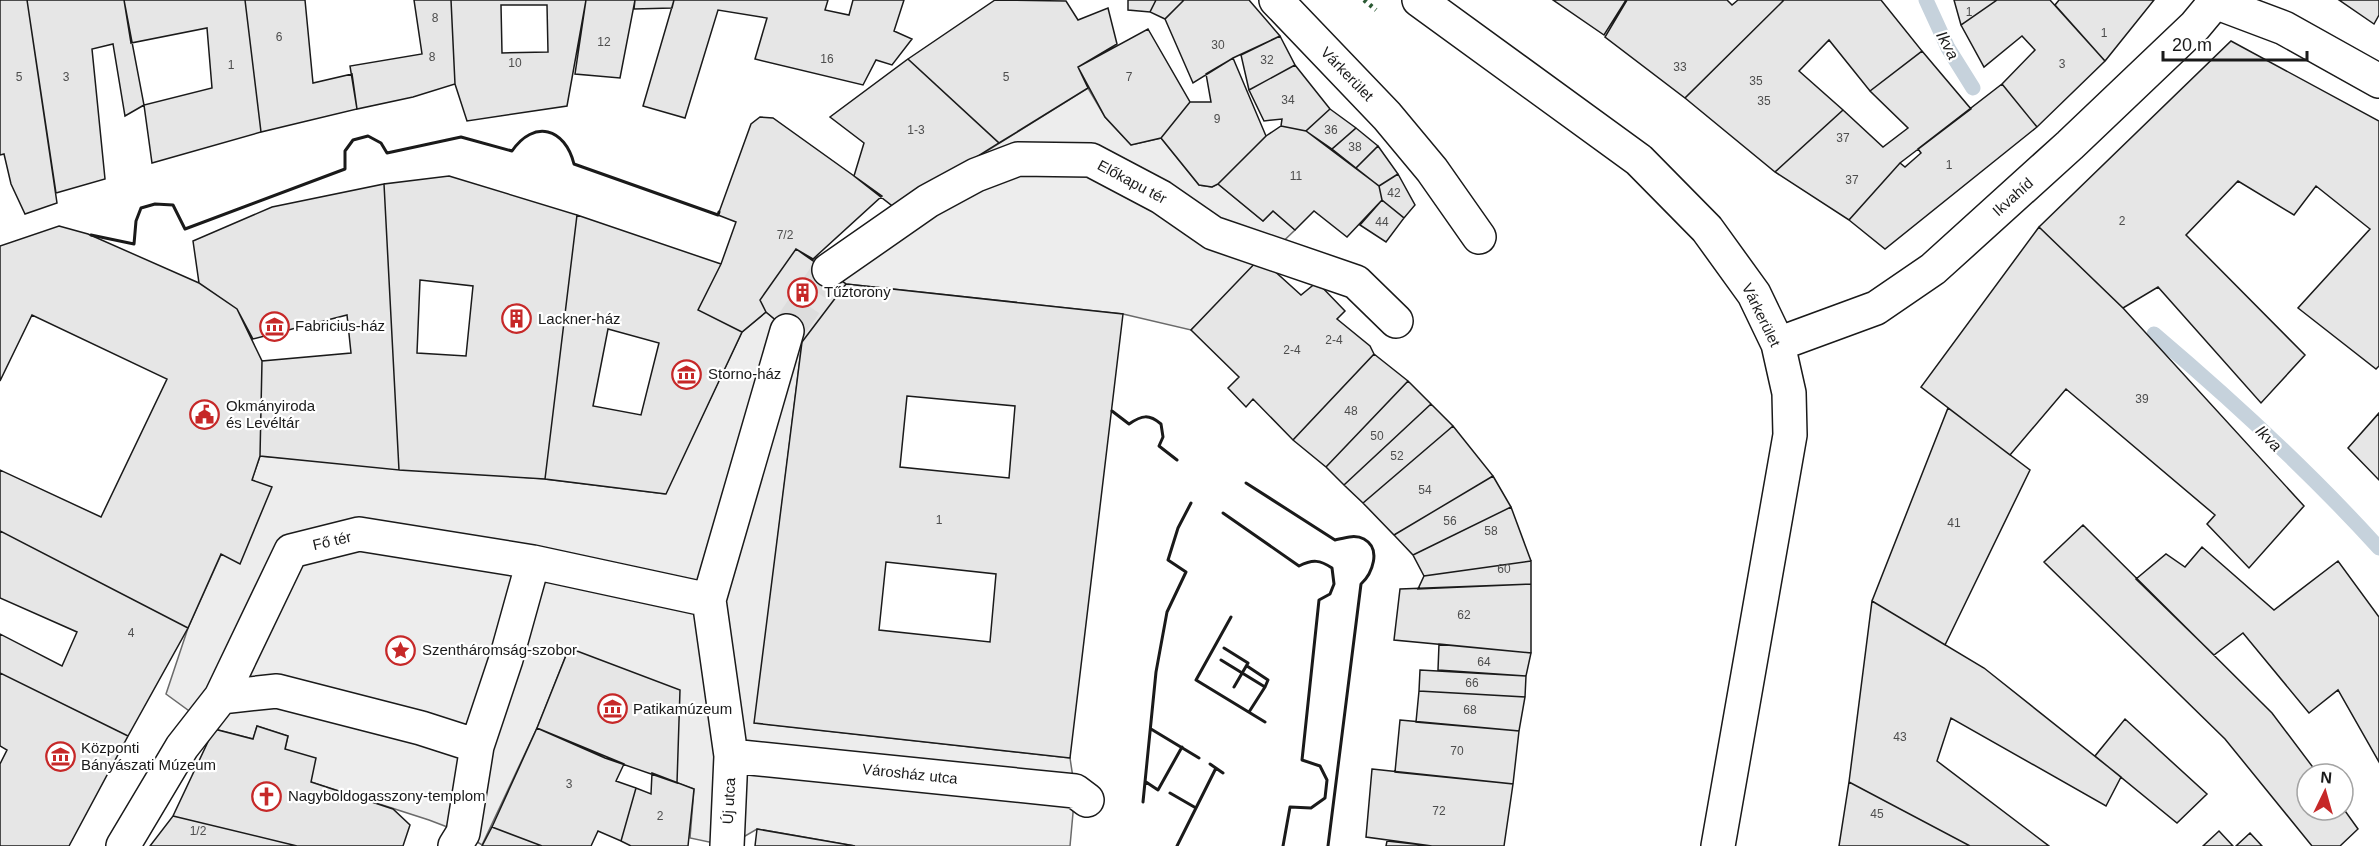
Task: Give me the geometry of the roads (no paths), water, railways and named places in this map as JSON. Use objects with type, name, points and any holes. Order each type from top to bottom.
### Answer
[{"type":"street","name":"Várkerület","points":[[1276,0],[1387,117],[1432,170],[1479,237]]},
{"type":"street","name":"Várkerület","points":[[1419,0],[1640,160],[1707,230],[1734,265],[1754,294],[1778,344],[1789,393],[1790,435],[1718,846]]},
{"type":"street","name":"Ikvahíd","points":[[1778,344],[1876,308],[1933,269],[2070,145],[2195,26],[2214,1]]},
{"type":"street","points":[[2214,1],[2284,28],[2379,81]]},
{"type":"street","name":"Előkapu tér","points":[[829,270],[928,201],[976,175],[1018,159],[1091,160],[1161,197],[1213,233],[1356,282],[1396,321]]},
{"type":"street","points":[[731,756],[709,600],[787,331]]},
{"type":"street","name":"Fő tér","points":[[212,708],[291,551],[359,534],[533,562],[709,600]]},
{"type":"street","points":[[459,839],[477,746],[506,659],[533,562]]},
{"type":"street","points":[[123,846],[212,708],[277,691],[421,728],[477,746]]},
{"type":"street","name":"Városház utca","points":[[731,756],[1075,791],[1087,800]]},
{"type":"street","name":"Új utca","points":[[727,846],[731,756]]},
{"type":"waterway","name":"Ikva","points":[[1926,0],[1948,48],[1973,88]]},
{"type":"waterway","name":"Ikva","points":[[2154,334],[2270,437],[2379,548]]},
{"type":"tunnel","points":[[787,331],[829,270]]},
{"type":"place","name":"Tűztorony","points":[[803,292]]},
{"type":"place","name":"Lackner-ház","points":[[517,319]]},
{"type":"place","name":"Fabricius-ház","points":[[274,326]]},
{"type":"place","name":"Storno-ház","points":[[687,374]]},
{"type":"place","name":"Okmányiroda és Levéltár","points":[[205,415]]},
{"type":"place","name":"Szentháromság-szobor","points":[[401,650]]},
{"type":"place","name":"Patikamúzeum","points":[[612,709]]},
{"type":"place","name":"Központi Bányászati Múzeum","points":[[60,757]]},
{"type":"place","name":"Nagyboldogasszony-templom","points":[[267,796]]}]
